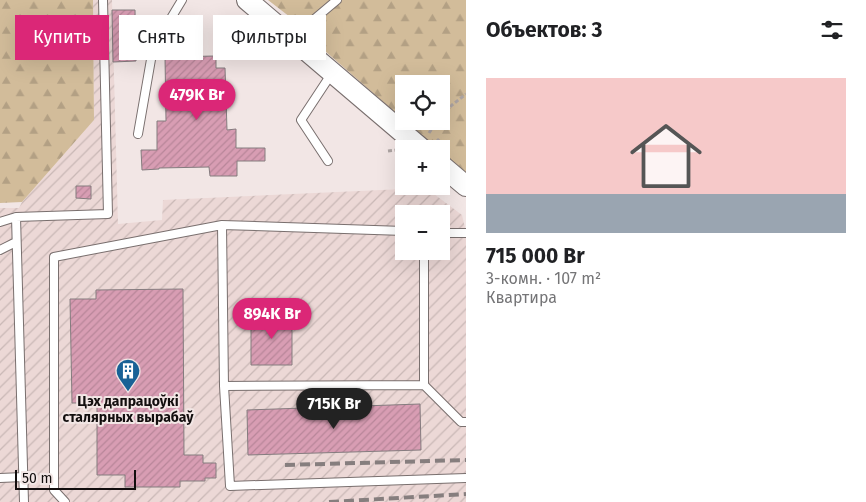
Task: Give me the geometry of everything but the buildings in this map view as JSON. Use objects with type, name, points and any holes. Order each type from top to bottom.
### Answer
[{"type":"street","points":[[247,0],[264,15]]},
{"type":"street","points":[[316,60],[411,140]]},
{"type":"street","points":[[450,173],[466,186]]},
{"type":"lane","points":[[0,222],[16,217],[108,214],[103,0]]},
{"type":"lane","points":[[138,134],[153,48],[182,0]]},
{"type":"lane","points":[[319,15],[337,0]]},
{"type":"lane","points":[[328,161],[300,120],[332,74]]},
{"type":"lane","points":[[16,217],[24,502]]},
{"type":"lane","points":[[65,502],[54,490],[54,257],[222,225],[395,231]]},
{"type":"lane","points":[[222,225],[224,386],[230,486],[466,478]]},
{"type":"lane","points":[[450,233],[466,233]]},
{"type":"lane","points":[[0,250],[16,242]]},
{"type":"lane","points":[[424,260],[424,385],[461,422],[466,422]]},
{"type":"lane","points":[[224,386],[424,385]]},
{"type":"lane","points":[[0,478],[23,477]]},
{"type":"path","points":[[450,107],[466,94]]},
{"type":"shaded area","points":[[93,0],[112,0],[118,224],[162,220],[163,200],[395,189],[395,195],[435,195],[449,205],[395,205],[395,260],[450,260],[450,206],[462,215],[466,232],[466,502],[0,502],[0,208],[19,208],[22,202],[94,120],[94,60],[109,60],[109,15],[93,15]]},
{"type":"green space","points":[[0,0],[93,0],[93,15],[15,15],[15,60],[94,60],[94,120],[22,202],[0,203]]},
{"type":"green space","points":[[268,0],[466,0],[466,174],[450,161],[450,140],[427,140],[416,130],[450,130],[450,75],[395,75],[395,112],[326,52],[326,15],[287,15]]},
{"type":"railway","points":[[285,465],[466,460]]},
{"type":"railway","points":[[329,502],[466,494]]},
{"type":"place","name":"Цэх дапрацоўкі сталярных вырабаў","points":[[128,392]]}]
